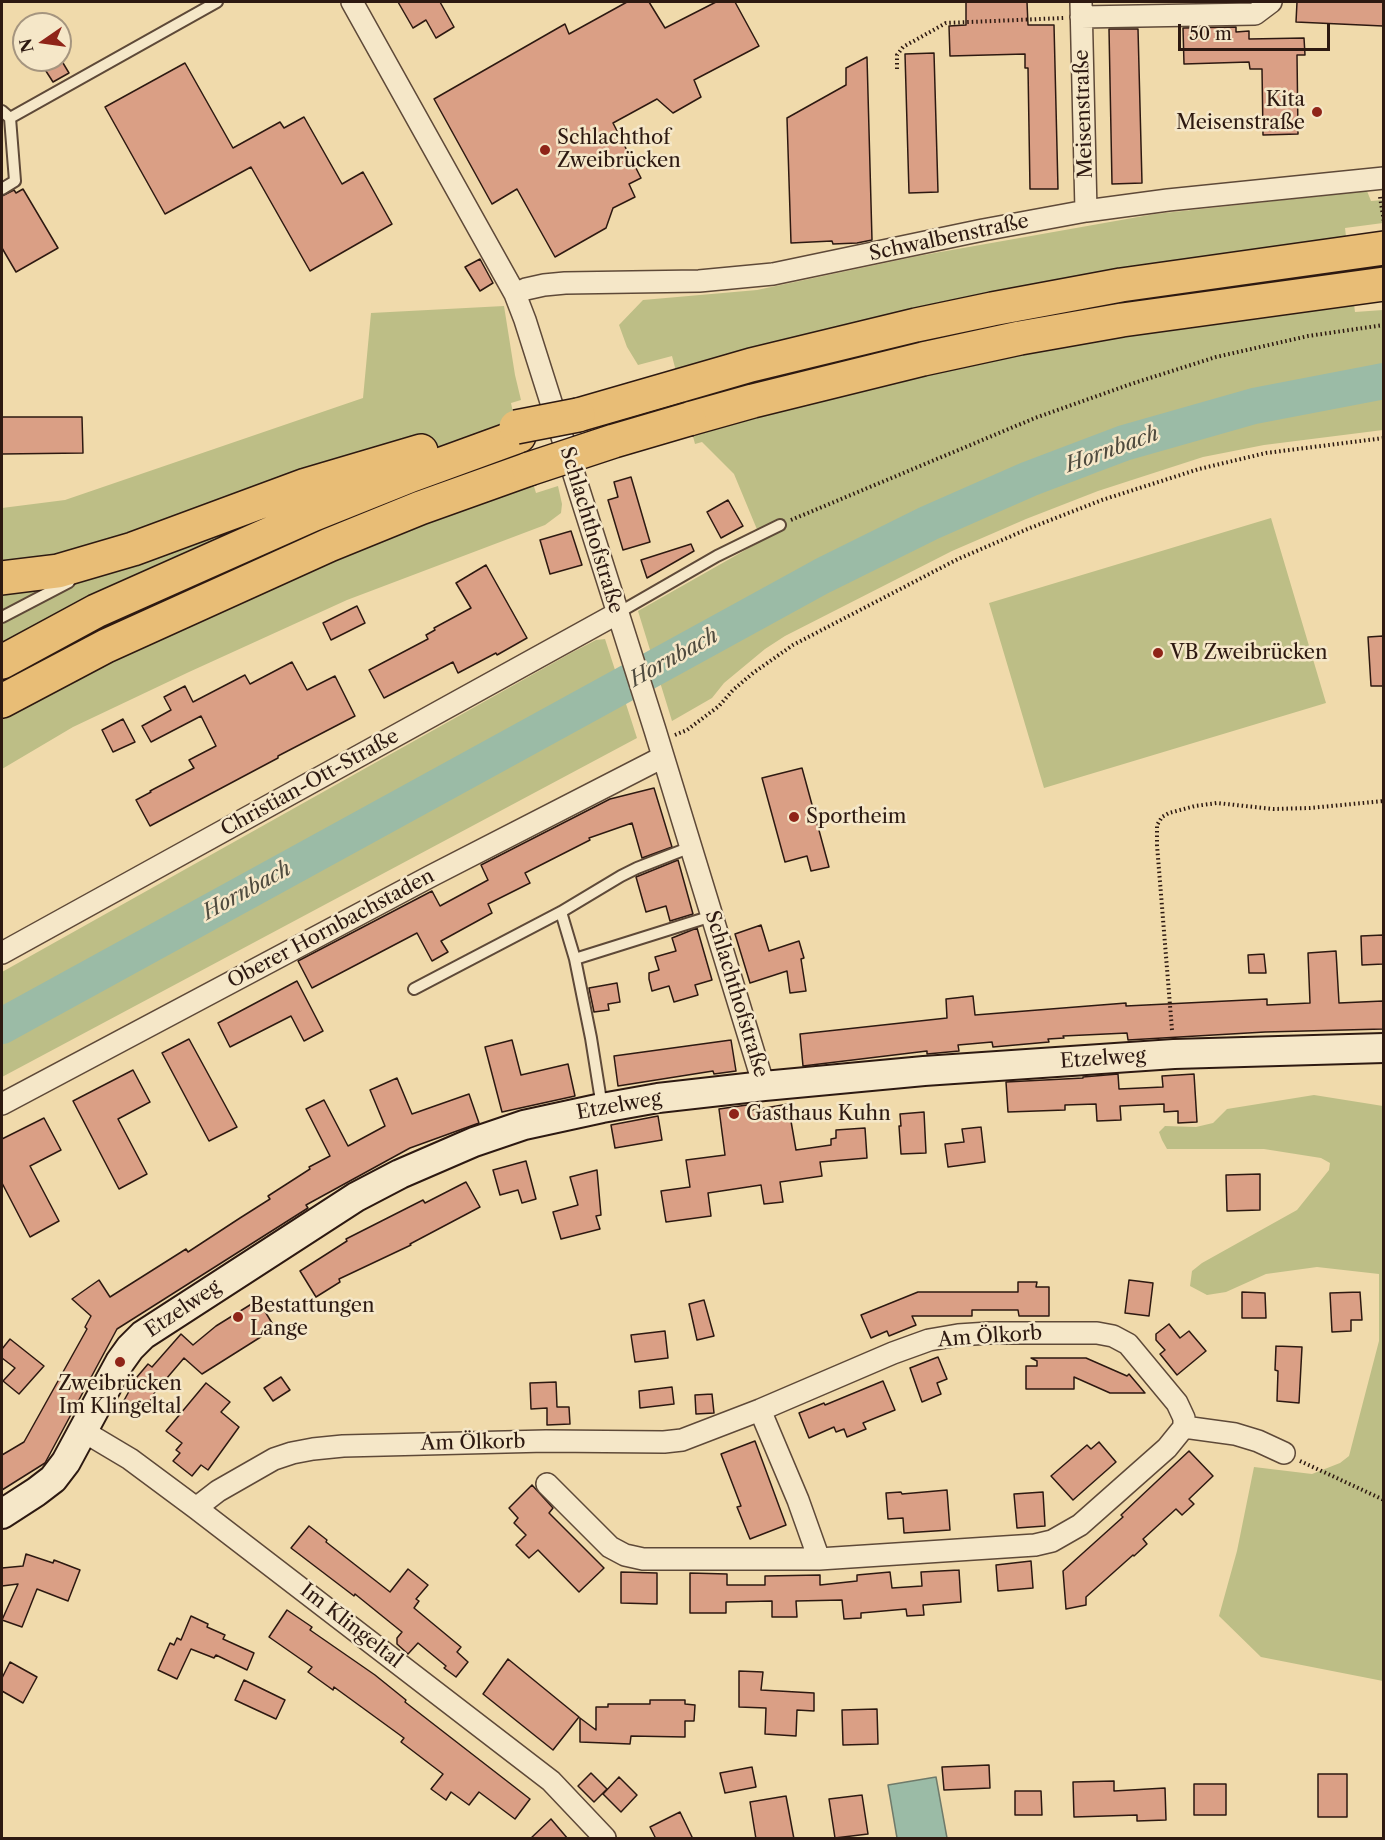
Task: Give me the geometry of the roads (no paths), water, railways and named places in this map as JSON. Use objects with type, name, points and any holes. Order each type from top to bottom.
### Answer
[{"type":"highway","points":[[2,578],[58,571],[133,549],[306,485],[444,444],[518,431],[578,416],[751,364],[1019,303],[1121,285],[1383,248]]},
{"type":"highway","points":[[2,701],[106,646],[329,545],[420,508],[614,441],[753,401],[923,359],[1020,338],[1122,320],[1368,286]]},
{"type":"highway","points":[[2,662],[96,611],[312,515],[518,431]]},
{"type":"street","name":"Schlachthofstraße","points":[[352,2],[515,294],[534,344],[764,1086]]},
{"type":"street","points":[[1081,9],[1255,14],[1271,2]]},
{"type":"street","name":"Meisenstraße","points":[[1081,9],[1086,211]]},
{"type":"street","name":"Schwalbenstraße","points":[[515,294],[544,285],[565,283],[699,281],[774,274],[1086,211],[1168,200],[1383,178]]},
{"type":"street","name":"Christian-Ott-Straße","points":[[2,953],[620,622]]},
{"type":"street","name":"Oberer Hornbachstaden","points":[[2,1104],[431,876],[658,743]]},
{"type":"street","name":"Etzelweg","points":[[2,1514],[53,1479],[66,1462],[120,1362],[143,1335],[356,1197],[400,1174],[474,1142],[524,1125],[658,1098],[934,1070],[1174,1054],[1383,1048]]},
{"type":"street","name":"Am Ölkorb","points":[[196,1508],[218,1491],[273,1459],[313,1449],[343,1446],[546,1441],[664,1442],[682,1440],[760,1410],[893,1353],[929,1340],[958,1335],[1097,1333],[1113,1336],[1128,1344],[1177,1403],[1184,1418],[1184,1427]]},
{"type":"street","points":[[760,1410],[798,1500],[819,1559]]},
{"type":"street","points":[[547,1484],[610,1547],[625,1555],[643,1559],[819,1559],[1035,1545],[1052,1541],[1080,1525],[1167,1448],[1184,1427],[1234,1434],[1258,1441],[1284,1453]]},
{"type":"street","name":"Im Klingeltal","points":[[83,1431],[130,1459],[196,1508],[551,1781],[605,1839]]},
{"type":"lane","points":[[10,118],[217,2]]},
{"type":"lane","points":[[2,111],[10,118],[15,181],[2,189]]},
{"type":"lane","points":[[620,622],[717,556],[780,525]]},
{"type":"lane","points":[[2,617],[133,549]]},
{"type":"lane","points":[[414,989],[561,912],[621,876],[691,847]]},
{"type":"lane","points":[[561,912],[575,959],[602,1108]]},
{"type":"lane","points":[[575,959],[712,916]]},
{"type":"waterway","name":"Hornbach","points":[[2,1026],[822,576],[929,523],[1029,479],[1124,443],[1254,406],[1384,381]]},
{"type":"place","name":"Kita Meisenstraße","points":[[1317,112]]},
{"type":"place","name":"Schlachthof Zweibrücken","points":[[545,150]]},
{"type":"place","name":"VB Zweibrücken","points":[[1158,653]]},
{"type":"place","name":"Sportheim","points":[[794,817]]},
{"type":"place","name":"Gasthaus Kuhn","points":[[734,1114]]},
{"type":"place","name":"Bestattungen Lange","points":[[238,1317]]},
{"type":"place","name":"Zweibrücken Im Klingeltal","points":[[120,1362]]}]
